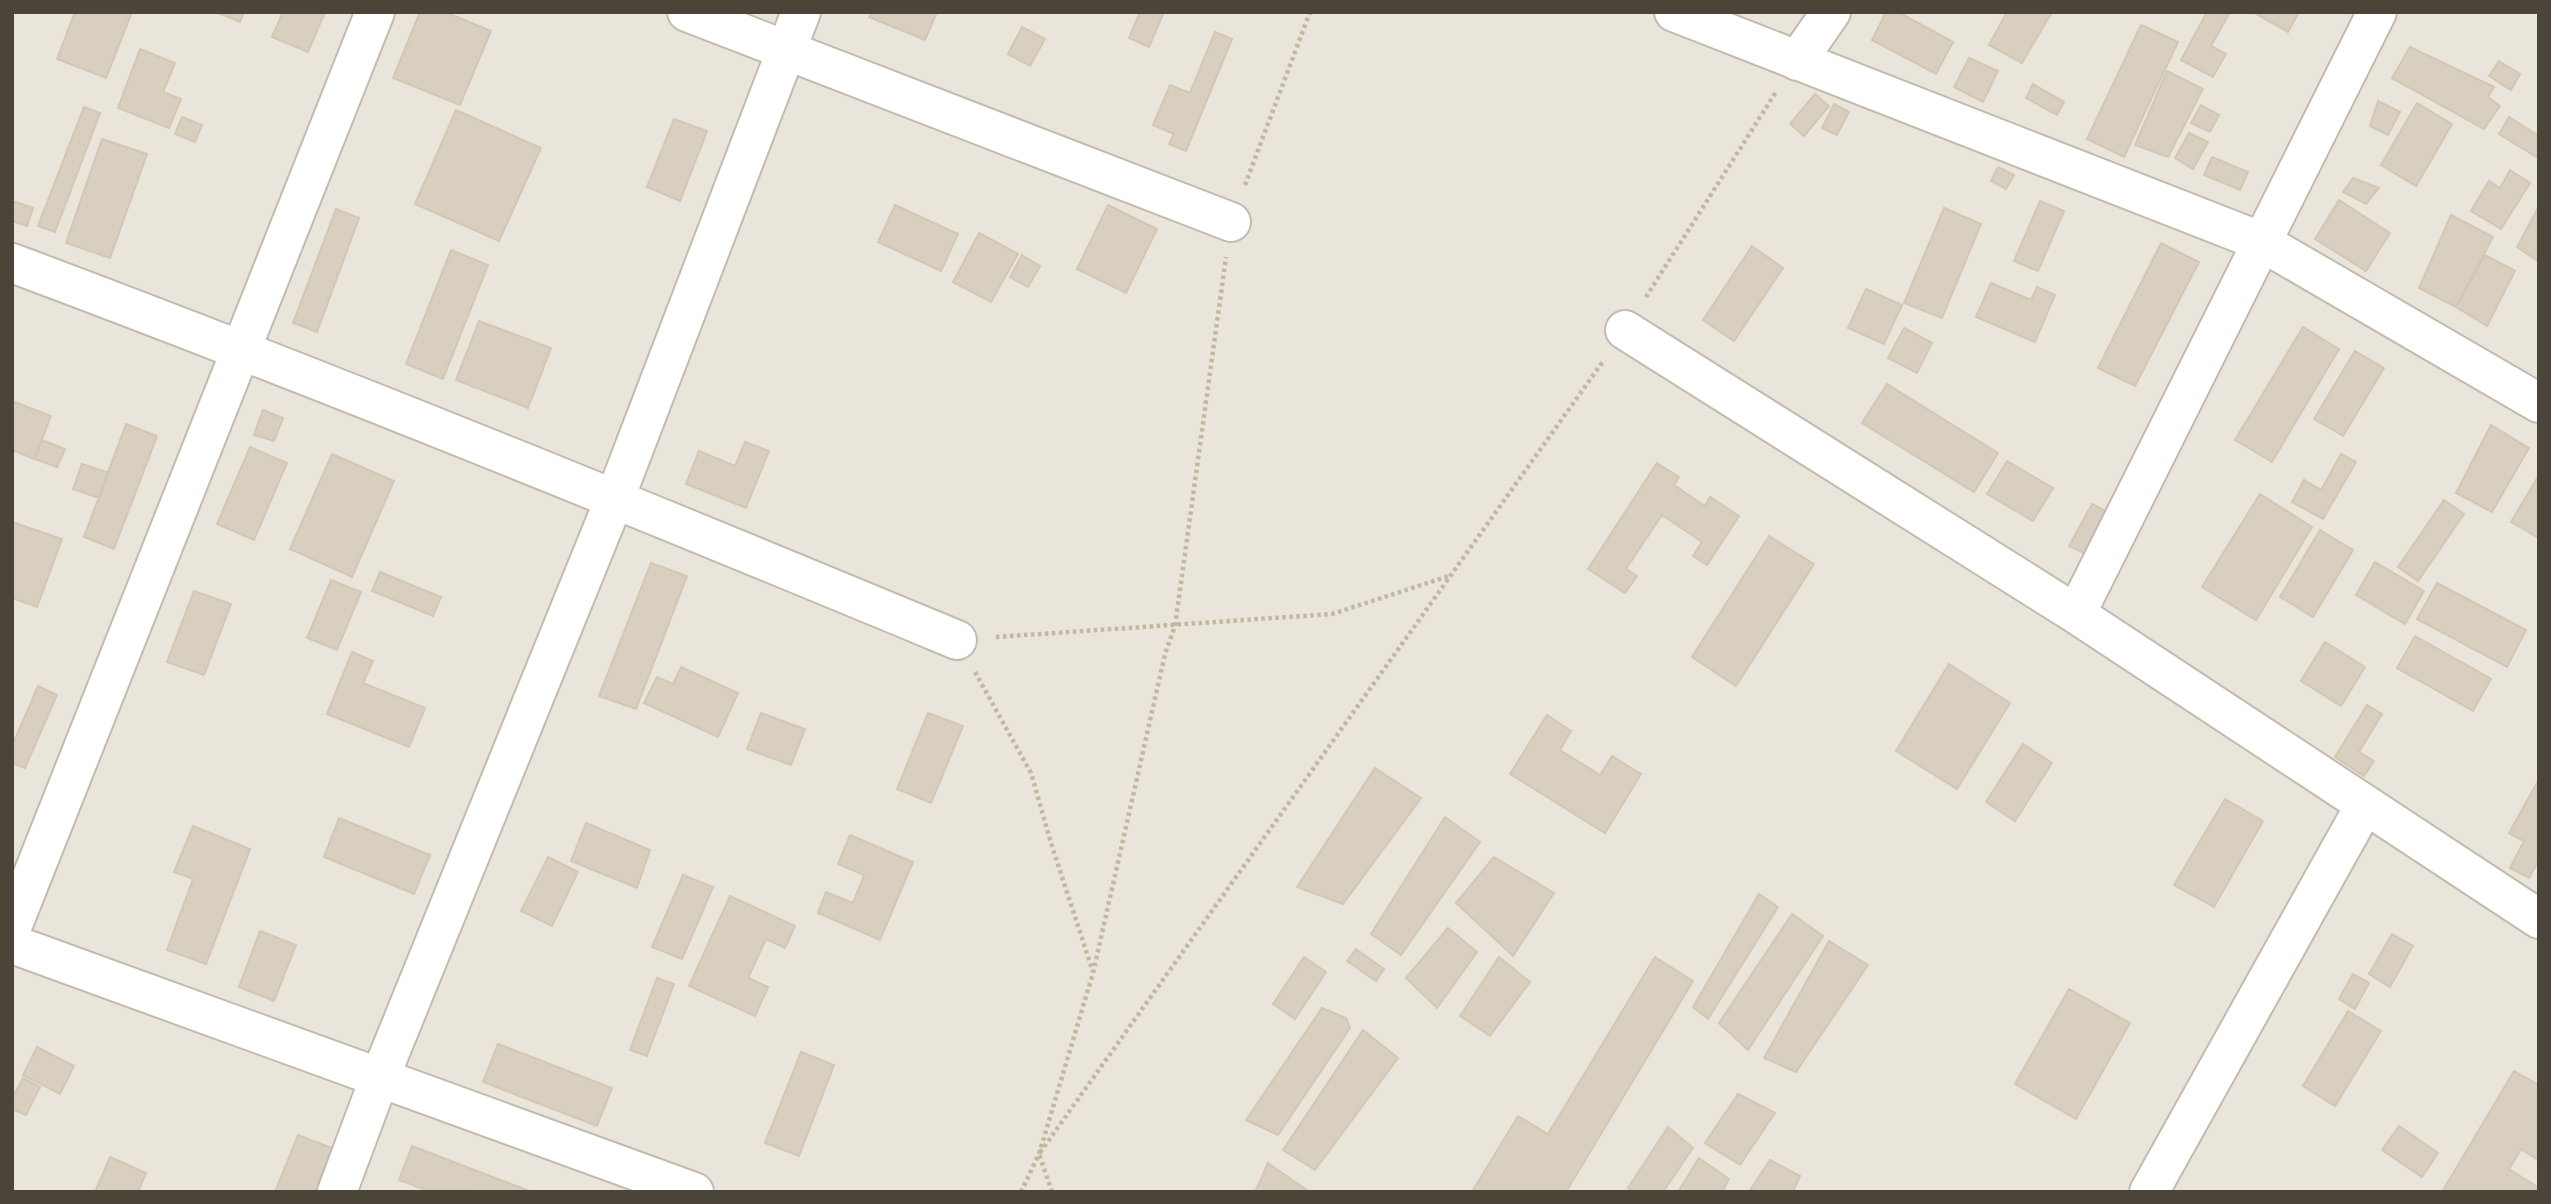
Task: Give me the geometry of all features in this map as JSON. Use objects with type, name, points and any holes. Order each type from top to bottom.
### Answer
[{"type":"street","points":[[12,927],[375,12]]},
{"type":"street","points":[[687,12],[1231,222]]},
{"type":"street","points":[[337,1192],[380,1077],[615,498],[801,12]]},
{"type":"street","points":[[1674,12],[2260,241],[2539,403]]},
{"type":"street","points":[[1797,61],[1831,12]]},
{"type":"street","points":[[2076,614],[2260,241],[2377,12]]},
{"type":"street","points":[[12,263],[241,349],[615,498],[957,640]]},
{"type":"street","points":[[1625,330],[2076,614],[2365,804],[2535,909]]},
{"type":"street","points":[[2149,1192],[2365,804]]},
{"type":"street","points":[[12,944],[694,1192]]},
{"type":"path","points":[[1021,1192],[1039,1154],[1093,973],[1165,654],[1175,626],[1231,222],[1310,12]]},
{"type":"path","points":[[1039,1154],[1625,330],[1797,61]]},
{"type":"path","points":[[1093,973],[1031,773],[957,640],[1332,614],[1451,576]]},
{"type":"path","points":[[1039,1154],[1052,1192]]},
{"type":"shaded area","points":[[12,12],[2539,12],[2539,1192],[12,1192]]},
{"type":"building","points":[[75,12],[132,12],[106,78],[57,59]]},
{"type":"building","points":[[216,12],[244,12],[240,22]]},
{"type":"building","points":[[283,12],[325,12],[308,52],[272,37]]},
{"type":"building","points":[[420,12],[445,12],[491,31],[460,105],[393,78]]},
{"type":"building","points":[[872,12],[937,12],[925,40],[869,17]]},
{"type":"building","points":[[1140,12],[1164,12],[1149,47],[1129,38]]},
{"type":"building","points":[[1886,12],[1898,12],[1953,42],[1936,74],[1872,40]]},
{"type":"building","points":[[2007,12],[2052,12],[2022,63],[1989,45]]},
{"type":"building","points":[[2207,12],[2230,12],[2211,46],[2226,54],[2213,77],[2181,60]]},
{"type":"building","points":[[2253,12],[2295,12],[2298,14],[2288,32]]},
{"type":"building","points":[[2141,25],[2178,42],[2124,157],[2087,139]]},
{"type":"building","points":[[1022,27],[1045,39],[1030,66],[1008,54]]},
{"type":"building","points":[[1215,32],[1232,39],[1186,151],[1169,144],[1174,134],[1153,125],[1170,85],[1190,93]]},
{"type":"building","points":[[2410,47],[2494,87],[2488,97],[2500,106],[2484,129],[2392,78]]},
{"type":"building","points":[[140,49],[175,63],[163,92],[181,99],[169,128],[118,108]]},
{"type":"building","points":[[1969,58],[1998,71],[1983,102],[1954,87]]},
{"type":"building","points":[[2499,61],[2520,74],[2511,90],[2489,76]]},
{"type":"building","points":[[2167,71],[2203,89],[2168,157],[2135,145]]},
{"type":"building","points":[[2033,84],[2064,102],[2057,115],[2026,98]]},
{"type":"building","points":[[1815,94],[1829,106],[1804,136],[1790,124]]},
{"type":"building","points":[[2378,101],[2400,112],[2388,135],[2370,126]]},
{"type":"building","points":[[2417,103],[2452,124],[2416,186],[2381,165]]},
{"type":"building","points":[[1834,104],[1849,112],[1837,135],[1822,128]]},
{"type":"building","points":[[2201,105],[2219,115],[2210,132],[2191,123]]},
{"type":"building","points":[[84,107],[100,113],[55,232],[38,226]]},
{"type":"building","points":[[456,110],[541,148],[499,241],[415,204]]},
{"type":"building","points":[[182,117],[202,125],[195,142],[175,134]]},
{"type":"building","points":[[2509,117],[2539,136],[2538,158],[2499,134]]},
{"type":"building","points":[[674,119],[707,131],[680,201],[647,187]]},
{"type":"building","points":[[2189,133],[2208,142],[2193,169],[2175,158]]},
{"type":"building","points":[[102,139],[147,154],[110,258],[66,243]]},
{"type":"building","points":[[2212,157],[2248,172],[2240,190],[2204,175]]},
{"type":"building","points":[[1998,167],[2014,175],[2006,189],[1991,181]]},
{"type":"building","points":[[2510,170],[2530,183],[2501,229],[2471,211],[2489,181],[2500,188]]},
{"type":"building","points":[[2353,178],[2379,188],[2366,204],[2343,192]]},
{"type":"building","points":[[2339,200],[2390,233],[2366,271],[2315,239]]},
{"type":"building","points":[[12,201],[33,208],[27,226],[12,221]]},
{"type":"building","points":[[2040,201],[2064,211],[2038,271],[2014,261]]},
{"type":"building","points":[[895,205],[958,234],[941,271],[878,242]]},
{"type":"building","points":[[1108,205],[1157,229],[1126,293],[1077,269]]},
{"type":"building","points":[[1944,208],[1981,224],[1942,318],[1904,303]]},
{"type":"building","points":[[2539,208],[2539,262],[2517,247]]},
{"type":"building","points":[[336,209],[359,218],[317,332],[293,323]]},
{"type":"building","points":[[2451,215],[2493,237],[2456,307],[2419,288]]},
{"type":"building","points":[[979,233],[1018,254],[991,302],[953,282]]},
{"type":"building","points":[[2161,243],[2199,262],[2135,386],[2098,368]]},
{"type":"building","points":[[1752,246],[1783,268],[1734,341],[1703,320]]},
{"type":"building","points":[[451,250],[488,265],[443,379],[406,364]]},
{"type":"building","points":[[1022,255],[1040,266],[1028,287],[1010,277]]},
{"type":"building","points":[[2485,255],[2515,271],[2487,326],[2456,307]]},
{"type":"building","points":[[1991,283],[2031,300],[2037,287],[2055,295],[2035,342],[1976,317]]},
{"type":"building","points":[[1866,289],[1902,305],[1884,344],[1848,328]]},
{"type":"building","points":[[479,321],[551,348],[528,408],[456,380]]},
{"type":"building","points":[[2303,327],[2339,349],[2272,462],[2235,440]]},
{"type":"building","points":[[1904,328],[1932,343],[1917,373],[1888,358]]},
{"type":"building","points":[[2355,351],[2384,368],[2343,436],[2314,419]]},
{"type":"building","points":[[1887,384],[1998,453],[1974,492],[1862,423]]},
{"type":"building","points":[[12,401],[51,416],[34,459],[12,450]]},
{"type":"building","points":[[263,410],[283,418],[274,441],[254,435]]},
{"type":"building","points":[[126,424],[157,436],[114,549],[84,537]]},
{"type":"building","points":[[2491,425],[2529,448],[2492,512],[2456,493]]},
{"type":"building","points":[[42,440],[65,449],[57,467],[34,459]]},
{"type":"building","points":[[745,442],[769,451],[746,508],[686,484],[699,451],[735,466]]},
{"type":"building","points":[[250,447],[287,463],[254,540],[217,524]]},
{"type":"building","points":[[332,454],[394,481],[352,577],[290,549]]},
{"type":"building","points":[[2341,454],[2356,462],[2323,519],[2292,502],[2304,480],[2321,490]]},
{"type":"building","points":[[2007,461],[2053,488],[2033,521],[1987,494]]},
{"type":"building","points":[[1657,463],[1679,477],[1674,485],[1705,506],[1710,497],[1739,516],[1707,565],[1693,556],[1702,542],[1662,515],[1626,569],[1637,576],[1625,593],[1588,569]]},
{"type":"building","points":[[82,464],[109,473],[99,498],[73,489]]},
{"type":"building","points":[[2539,475],[2539,538],[2511,522]]},
{"type":"building","points":[[2260,494],[2312,527],[2256,620],[2202,587]]},
{"type":"building","points":[[2444,500],[2464,514],[2418,581],[2398,567]]},
{"type":"building","points":[[2092,504],[2111,514],[2088,555],[2069,546]]},
{"type":"building","points":[[12,522],[62,539],[37,607],[12,598]]},
{"type":"building","points":[[2320,530],[2353,550],[2313,617],[2280,597]]},
{"type":"building","points":[[1769,536],[1814,564],[1736,686],[1692,657]]},
{"type":"building","points":[[2375,562],[2424,591],[2405,624],[2356,595]]},
{"type":"building","points":[[651,563],[687,576],[636,709],[599,696]]},
{"type":"building","points":[[380,572],[441,597],[433,616],[372,591]]},
{"type":"building","points":[[331,580],[361,592],[337,650],[307,638]]},
{"type":"building","points":[[2437,583],[2526,630],[2507,667],[2417,619]]},
{"type":"building","points":[[194,591],[231,604],[204,675],[167,662]]},
{"type":"building","points":[[2415,636],[2491,679],[2473,711],[2397,668]]},
{"type":"building","points":[[2325,642],[2365,667],[2341,706],[2301,681]]},
{"type":"building","points":[[352,652],[373,661],[363,683],[425,708],[409,747],[327,714]]},
{"type":"building","points":[[1949,664],[2010,703],[1957,789],[1896,751]]},
{"type":"building","points":[[681,667],[738,693],[718,737],[644,703],[657,677],[673,684]]},
{"type":"building","points":[[38,686],[57,695],[25,768],[12,763],[12,746]]},
{"type":"building","points":[[2367,705],[2382,714],[2359,752],[2374,761],[2364,776],[2335,757]]},
{"type":"building","points":[[761,713],[805,729],[791,765],[747,749]]},
{"type":"building","points":[[928,713],[963,726],[931,803],[897,789]]},
{"type":"building","points":[[1547,715],[1571,731],[1560,750],[1600,775],[1612,756],[1641,774],[1605,833],[1510,774]]},
{"type":"building","points":[[2023,744],[2052,763],[2015,821],[1986,802]]},
{"type":"building","points":[[1375,768],[1421,798],[1343,904],[1297,887]]},
{"type":"building","points":[[2539,779],[2539,860],[2529,878],[2510,868],[2524,841],[2509,833]]},
{"type":"building","points":[[2225,799],[2263,821],[2214,907],[2174,885]]},
{"type":"building","points":[[1445,817],[1480,842],[1401,955],[1371,934]]},
{"type":"building","points":[[339,818],[430,855],[414,894],[324,857]]},
{"type":"building","points":[[586,823],[650,850],[637,888],[571,861]]},
{"type":"building","points":[[193,826],[250,849],[206,964],[167,950],[193,879],[174,872]]},
{"type":"building","points":[[850,835],[913,862],[880,940],[818,913],[826,892],[853,903],[864,875],[838,864]]},
{"type":"building","points":[[548,857],[578,872],[552,926],[521,911]]},
{"type":"building","points":[[1494,857],[1554,893],[1513,956],[1456,903]]},
{"type":"building","points":[[683,875],[713,887],[682,959],[652,947]]},
{"type":"building","points":[[1759,894],[1778,907],[1708,1019],[1693,1007]]},
{"type":"building","points":[[730,896],[795,926],[785,948],[766,939],[748,978],[768,987],[755,1016],[689,986]]},
{"type":"building","points":[[1792,914],[1823,936],[1748,1050],[1719,1023]]},
{"type":"building","points":[[1448,928],[1477,952],[1437,1008],[1406,978]]},
{"type":"building","points":[[260,931],[296,945],[274,1001],[239,987]]},
{"type":"building","points":[[2392,934],[2413,946],[2390,987],[2369,974]]},
{"type":"building","points":[[1829,941],[1868,965],[1796,1072],[1764,1058]]},
{"type":"building","points":[[1356,949],[1384,969],[1376,981],[1347,961]]},
{"type":"building","points":[[1304,957],[1326,972],[1295,1019],[1273,1004]]},
{"type":"building","points":[[1499,957],[1530,982],[1490,1036],[1460,1016]]},
{"type":"building","points":[[1655,957],[1693,981],[1566,1192],[1472,1192],[1518,1116],[1548,1134]]},
{"type":"building","points":[[2353,974],[2369,983],[2355,1009],[2339,999]]},
{"type":"building","points":[[657,978],[674,984],[647,1056],[630,1050]]},
{"type":"building","points":[[2069,989],[2130,1023],[2076,1119],[2015,1084]]},
{"type":"building","points":[[1322,1008],[1346,1018],[1350,1028],[1278,1135],[1246,1120]]},
{"type":"building","points":[[2348,1011],[2381,1031],[2335,1106],[2303,1086]]},
{"type":"building","points":[[1363,1030],[1398,1058],[1315,1170],[1283,1150]]},
{"type":"building","points":[[498,1044],[612,1088],[597,1126],[483,1082]]},
{"type":"building","points":[[37,1047],[74,1066],[60,1094],[23,1075]]},
{"type":"building","points":[[801,1052],[834,1065],[799,1156],[765,1143]]},
{"type":"building","points":[[2514,1071],[2539,1085],[2539,1161],[2521,1149],[2509,1169],[2539,1188],[2539,1192],[2442,1192]]},
{"type":"building","points":[[23,1078],[40,1087],[26,1115],[12,1109],[12,1098]]},
{"type":"building","points":[[1738,1094],[1775,1113],[1740,1165],[1705,1143]]},
{"type":"building","points":[[2399,1126],[2438,1153],[2422,1177],[2382,1150]]},
{"type":"building","points":[[1668,1127],[1693,1148],[1663,1192],[1634,1192],[1628,1188]]},
{"type":"building","points":[[298,1135],[332,1148],[315,1192],[275,1192]]},
{"type":"building","points":[[412,1146],[532,1192],[426,1190],[399,1180]]},
{"type":"building","points":[[110,1157],[146,1173],[138,1192],[95,1192]]},
{"type":"building","points":[[1699,1158],[1729,1179],[1722,1192],[1678,1192]]},
{"type":"building","points":[[1770,1160],[1800,1176],[1793,1192],[1749,1192]]},
{"type":"building","points":[[1268,1163],[1308,1191],[1255,1192]]}]
